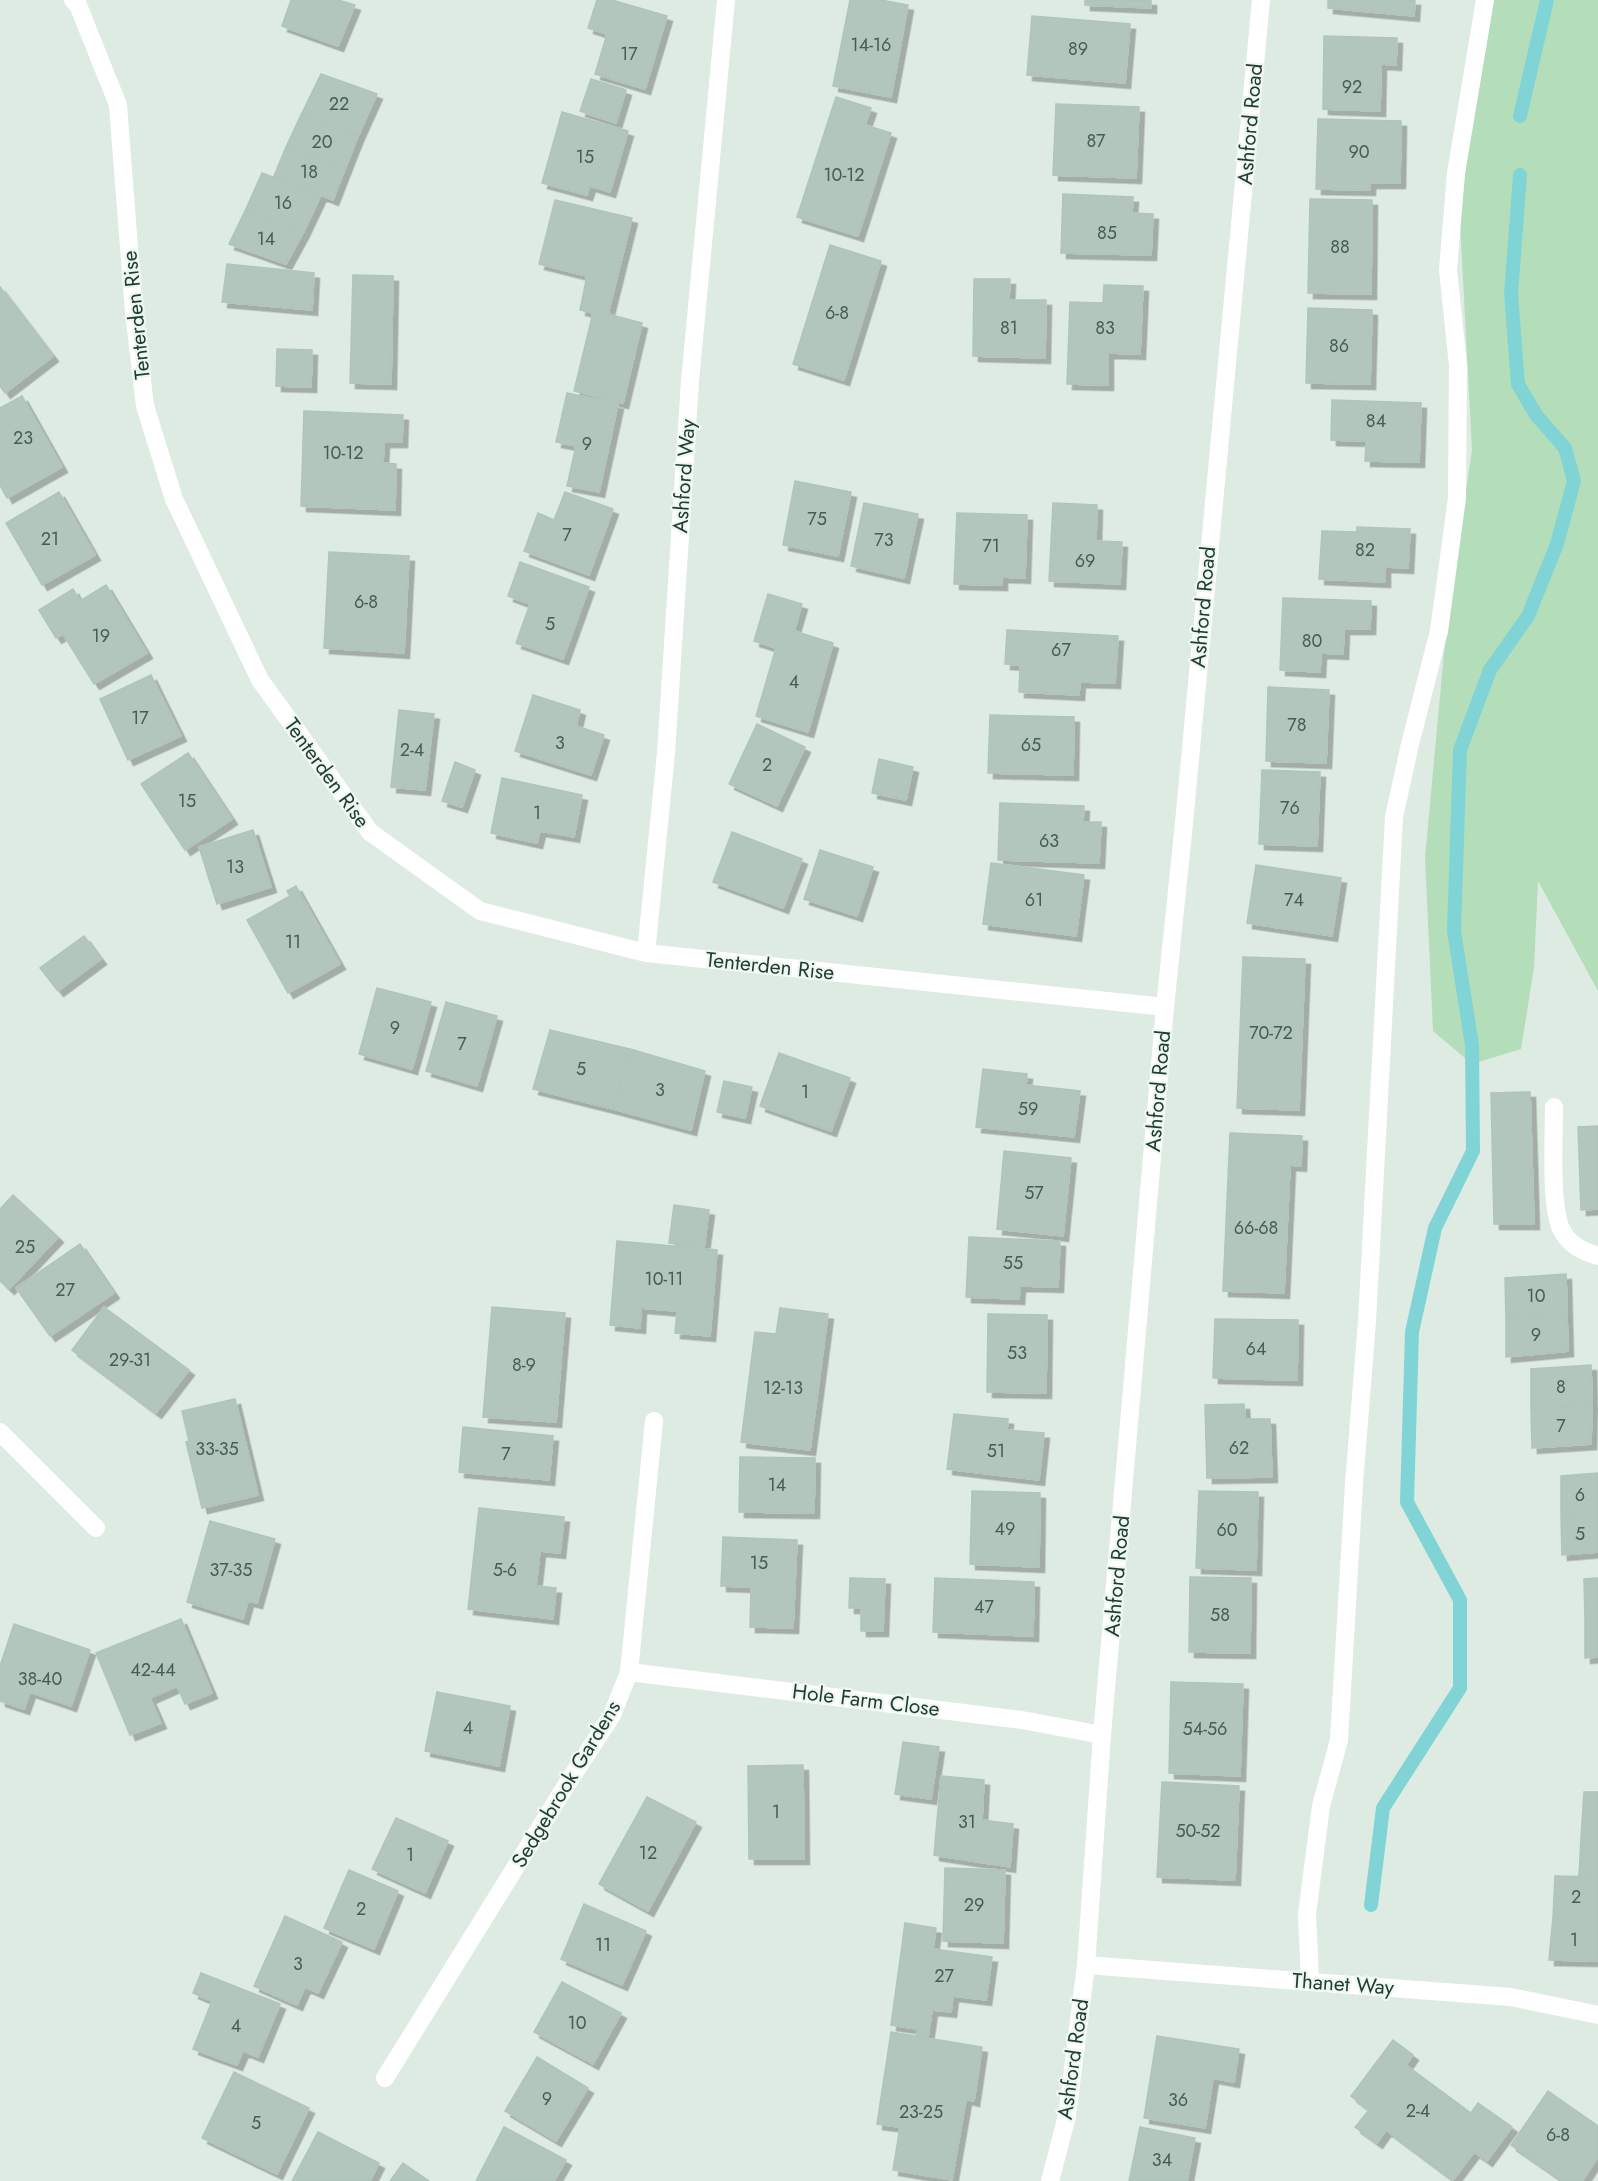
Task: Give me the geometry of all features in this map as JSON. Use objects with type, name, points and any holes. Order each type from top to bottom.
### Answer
[{"type":"street","name":"Tenterden Rise","points":[[73,0],[78,5],[118,105],[134,312],[145,406],[174,499],[260,680],[370,832],[480,911],[646,953],[1165,1007]]},
{"type":"street","name":"Ashford Way","points":[[646,953],[666,753],[690,381],[726,0]]},
{"type":"street","name":"Ashford Road","points":[[1050,2181],[1068,2116],[1086,1965],[1102,1735],[1165,1007],[1261,0]]},
{"type":"street","points":[[1310,1981],[1307,1914],[1321,1806],[1339,1740],[1354,1484],[1367,1321],[1394,817],[1410,744],[1440,632],[1457,498],[1458,365],[1448,270],[1456,173],[1485,0]]},
{"type":"street","points":[[1554,1107],[1555,1206],[1561,1229],[1579,1250],[1598,1256]]},
{"type":"street","name":"Sedgebrook Gardens","points":[[385,2078],[612,1715],[629,1672],[654,1421]]},
{"type":"street","points":[[0,1432],[96,1528]]},
{"type":"street","name":"Hole Farm Close","points":[[629,1672],[1022,1720],[1102,1735]]},
{"type":"street","name":"Thanet Way","points":[[1086,1965],[1511,1997],[1598,2015]]},
{"type":"green space","points":[[1484,0],[1598,0],[1598,991],[1538,881],[1534,968],[1521,1049],[1472,1064],[1433,1031],[1425,858],[1447,620],[1472,450],[1460,222]]},
{"type":"building","points":[[291,0],[338,0],[355,5],[338,46],[282,26]]},
{"type":"building","points":[[597,0],[612,0],[667,16],[645,89],[595,74],[607,34],[588,28]]},
{"type":"building","points":[[850,0],[881,0],[908,5],[891,97],[833,86]]},
{"type":"building","points":[[1085,0],[1151,0],[1151,8],[1085,5]]},
{"type":"building","points":[[1328,0],[1415,0],[1414,16],[1328,8]]},
{"type":"building","points":[[1032,16],[1130,24],[1125,83],[1027,75]]},
{"type":"building","points":[[1324,36],[1397,38],[1396,65],[1381,64],[1380,111],[1323,109]]},
{"type":"building","points":[[321,74],[377,94],[358,136],[301,115]]},
{"type":"building","points":[[591,79],[626,90],[616,123],[580,111]]},
{"type":"building","points":[[836,97],[871,108],[865,125],[891,133],[858,236],[797,217]]},
{"type":"building","points":[[1056,104],[1139,107],[1136,178],[1053,175]]},
{"type":"building","points":[[562,112],[628,131],[610,192],[590,186],[587,195],[542,183]]},
{"type":"building","points":[[301,115],[358,136],[345,169],[286,147]]},
{"type":"building","points":[[1318,119],[1401,121],[1400,183],[1370,183],[1370,190],[1316,189]]},
{"type":"building","points":[[286,147],[345,169],[333,200],[274,176]]},
{"type":"building","points":[[262,173],[321,195],[303,233],[245,211]]},
{"type":"building","points":[[1063,194],[1133,197],[1132,213],[1153,214],[1151,255],[1061,253]]},
{"type":"building","points":[[1310,199],[1372,200],[1371,294],[1308,293]]},
{"type":"building","points":[[555,200],[632,218],[608,314],[642,323],[623,403],[574,391],[593,313],[580,310],[587,276],[539,264]]},
{"type":"building","points":[[245,211],[303,233],[286,264],[229,244]]},
{"type":"building","points":[[830,245],[881,261],[844,380],[793,364]]},
{"type":"building","points":[[227,264],[314,273],[312,310],[222,302]]},
{"type":"building","points":[[353,275],[393,276],[391,384],[350,383]]},
{"type":"building","points":[[974,279],[1010,279],[1009,300],[1046,300],[1045,358],[973,356]]},
{"type":"building","points":[[1104,285],[1143,286],[1140,354],[1108,353],[1108,385],[1067,384],[1070,302],[1103,303]]},
{"type":"building","points":[[0,287],[53,356],[5,393],[0,386]]},
{"type":"building","points":[[1308,308],[1372,310],[1370,384],[1306,383]]},
{"type":"building","points":[[277,349],[312,350],[311,387],[276,386]]},
{"type":"building","points":[[567,393],[618,404],[599,492],[567,486],[576,446],[556,442]]},
{"type":"building","points":[[22,396],[62,467],[7,498],[0,485],[0,408]]},
{"type":"building","points":[[1332,400],[1421,403],[1419,462],[1365,461],[1366,441],[1331,440]]},
{"type":"building","points":[[304,411],[403,415],[402,442],[384,442],[383,463],[396,464],[395,510],[301,506]]},
{"type":"building","points":[[795,481],[851,492],[838,556],[783,545]]},
{"type":"building","points":[[59,492],[95,555],[42,585],[6,523]]},
{"type":"building","points":[[565,492],[613,509],[589,575],[524,551],[538,513],[554,520]]},
{"type":"building","points":[[864,503],[918,514],[904,578],[851,566]]},
{"type":"building","points":[[1053,503],[1097,505],[1096,541],[1122,542],[1120,584],[1049,581]]},
{"type":"building","points":[[957,513],[1027,515],[1025,578],[1002,577],[1002,585],[954,584]]},
{"type":"building","points":[[1357,527],[1410,529],[1408,568],[1385,567],[1385,582],[1319,579],[1322,531],[1357,532]]},
{"type":"building","points":[[329,552],[409,556],[404,653],[324,648]]},
{"type":"building","points":[[520,562],[589,587],[563,659],[516,643],[530,604],[508,596]]},
{"type":"building","points":[[106,585],[147,653],[94,684],[63,634],[56,638],[39,610],[73,589],[80,601]]},
{"type":"building","points":[[768,594],[802,604],[794,631],[833,643],[808,732],[756,716],[776,648],[754,641]]},
{"type":"building","points":[[1283,598],[1371,601],[1370,629],[1344,629],[1343,654],[1321,653],[1320,672],[1280,670]]},
{"type":"building","points":[[1007,630],[1118,636],[1115,683],[1080,682],[1079,695],[1019,692],[1020,665],[1005,664]]},
{"type":"building","points":[[151,675],[181,736],[128,760],[100,699]]},
{"type":"building","points":[[1268,687],[1329,690],[1326,763],[1266,761]]},
{"type":"building","points":[[533,695],[580,710],[576,726],[604,735],[591,775],[515,751]]},
{"type":"building","points":[[399,710],[434,714],[425,790],[391,787]]},
{"type":"building","points":[[990,715],[1074,717],[1073,775],[988,773]]},
{"type":"building","points":[[757,724],[805,747],[777,806],[729,784]]},
{"type":"building","points":[[188,753],[232,819],[185,850],[141,784]]},
{"type":"building","points":[[879,759],[913,767],[906,800],[872,793]]},
{"type":"building","points":[[455,762],[475,770],[462,807],[442,801]]},
{"type":"building","points":[[1262,770],[1320,772],[1317,846],[1259,844]]},
{"type":"building","points":[[502,778],[582,795],[574,837],[540,831],[537,843],[491,833]]},
{"type":"building","points":[[1000,803],[1084,806],[1083,822],[1101,822],[1099,863],[998,860]]},
{"type":"building","points":[[253,830],[271,887],[217,904],[199,847]]},
{"type":"building","points":[[732,832],[802,859],[783,908],[713,882]]},
{"type":"building","points":[[820,850],[873,867],[857,916],[804,899]]},
{"type":"building","points":[[991,863],[1084,875],[1076,936],[983,924]]},
{"type":"building","points":[[1256,865],[1341,878],[1332,936],[1247,923]]},
{"type":"building","points":[[296,886],[340,964],[288,993],[247,920],[290,896],[287,891]]},
{"type":"building","points":[[84,936],[101,959],[58,991],[40,968]]},
{"type":"building","points":[[1243,957],[1305,959],[1299,1110],[1237,1108]]},
{"type":"building","points":[[377,988],[431,1002],[412,1069],[359,1054]]},
{"type":"building","points":[[446,1002],[497,1016],[477,1086],[426,1071]]},
{"type":"building","points":[[550,1030],[630,1049],[613,1109],[533,1089]]},
{"type":"building","points":[[630,1049],[705,1071],[691,1130],[613,1109]]},
{"type":"building","points":[[779,1053],[850,1078],[831,1131],[760,1106]]},
{"type":"building","points":[[983,1069],[1027,1074],[1026,1085],[1080,1091],[1074,1137],[976,1127]]},
{"type":"building","points":[[724,1081],[752,1087],[745,1118],[717,1112]]},
{"type":"building","points":[[1530,1092],[1534,1224],[1494,1224],[1491,1093]]},
{"type":"building","points":[[1598,1126],[1598,1209],[1581,1210],[1578,1127]]},
{"type":"building","points":[[1230,1133],[1302,1136],[1301,1166],[1290,1165],[1284,1293],[1223,1291]]},
{"type":"building","points":[[1004,1151],[1071,1158],[1063,1236],[997,1229]]},
{"type":"building","points":[[13,1195],[58,1237],[9,1289],[0,1281],[0,1209]]},
{"type":"building","points":[[674,1205],[709,1210],[704,1247],[669,1243]]},
{"type":"building","points":[[969,1237],[1060,1241],[1058,1287],[1020,1286],[1019,1299],[966,1297]]},
{"type":"building","points":[[617,1241],[717,1250],[710,1336],[675,1333],[677,1311],[641,1308],[640,1328],[610,1325]]},
{"type":"building","points":[[80,1244],[114,1293],[50,1336],[16,1288]]},
{"type":"building","points":[[1566,1274],[1567,1314],[1506,1319],[1505,1278]]},
{"type":"building","points":[[104,1307],[189,1370],[156,1413],[72,1350]]},
{"type":"building","points":[[492,1307],[565,1313],[556,1422],[483,1417]]},
{"type":"building","points":[[780,1308],[828,1314],[810,1450],[741,1442],[755,1332],[776,1334]]},
{"type":"building","points":[[988,1314],[1047,1315],[1046,1393],[987,1392]]},
{"type":"building","points":[[1567,1314],[1568,1351],[1506,1357],[1506,1319]]},
{"type":"building","points":[[1215,1319],[1298,1320],[1297,1380],[1213,1378]]},
{"type":"building","points":[[1591,1365],[1592,1405],[1531,1409],[1531,1369]]},
{"type":"building","points":[[235,1399],[258,1495],[202,1508],[186,1442],[189,1441],[182,1411]]},
{"type":"building","points":[[1244,1404],[1245,1419],[1270,1419],[1272,1477],[1207,1478],[1205,1405]]},
{"type":"building","points":[[1592,1405],[1591,1444],[1532,1448],[1531,1409]]},
{"type":"building","points":[[954,1414],[1008,1419],[1007,1430],[1044,1433],[1039,1480],[947,1469]]},
{"type":"building","points":[[463,1427],[553,1436],[549,1480],[459,1472]]},
{"type":"building","points":[[740,1457],[815,1458],[814,1513],[739,1512]]},
{"type":"building","points":[[1598,1473],[1598,1514],[1561,1517],[1561,1476]]},
{"type":"building","points":[[972,1491],[1040,1493],[1039,1567],[970,1564]]},
{"type":"building","points":[[1199,1491],[1258,1492],[1256,1570],[1196,1568]]},
{"type":"building","points":[[479,1508],[564,1517],[560,1553],[540,1551],[536,1586],[556,1588],[553,1619],[468,1609]]},
{"type":"building","points":[[1598,1514],[1598,1552],[1562,1555],[1561,1517]]},
{"type":"building","points":[[210,1521],[275,1539],[257,1603],[248,1601],[243,1619],[187,1602]]},
{"type":"building","points":[[723,1537],[797,1540],[793,1628],[750,1627],[751,1587],[721,1586]]},
{"type":"building","points":[[1190,1577],[1251,1578],[1250,1653],[1189,1652]]},
{"type":"building","points":[[850,1578],[885,1579],[883,1631],[861,1631],[861,1608],[849,1608]]},
{"type":"building","points":[[935,1578],[1034,1582],[1033,1636],[933,1632]]},
{"type":"building","points":[[1598,1578],[1598,1619],[1585,1620],[1584,1579]]},
{"type":"building","points":[[181,1619],[212,1693],[185,1704],[177,1686],[150,1698],[161,1723],[130,1735],[96,1653]]},
{"type":"building","points":[[1598,1619],[1598,1657],[1585,1658],[1585,1620]]},
{"type":"building","points":[[14,1624],[90,1650],[71,1706],[30,1692],[24,1709],[0,1701],[0,1666]]},
{"type":"building","points":[[1171,1682],[1243,1684],[1240,1776],[1169,1773]]},
{"type":"building","points":[[437,1692],[510,1706],[499,1766],[425,1751]]},
{"type":"building","points":[[903,1742],[939,1747],[931,1799],[895,1794]]},
{"type":"building","points":[[803,1765],[804,1859],[749,1859],[748,1766]]},
{"type":"building","points":[[941,1776],[984,1780],[982,1820],[1013,1824],[1010,1867],[934,1855]]},
{"type":"building","points":[[1162,1782],[1239,1786],[1235,1880],[1157,1877]]},
{"type":"building","points":[[1584,1792],[1598,1792],[1598,1839],[1581,1838]]},
{"type":"building","points":[[647,1797],[696,1822],[648,1911],[599,1884]]},
{"type":"building","points":[[396,1818],[448,1841],[425,1893],[372,1869]]},
{"type":"building","points":[[1581,1838],[1598,1839],[1598,1877],[1579,1876]]},
{"type":"building","points":[[945,1868],[1005,1870],[1003,1943],[943,1941]]},
{"type":"building","points":[[349,1870],[398,1891],[374,1949],[324,1928]]},
{"type":"building","points":[[1555,1876],[1598,1877],[1598,1919],[1553,1917]]},
{"type":"building","points":[[584,1904],[646,1931],[622,1985],[561,1959]]},
{"type":"building","points":[[285,1916],[342,1942],[318,1993],[305,1987],[297,2005],[254,1986]]},
{"type":"building","points":[[1553,1917],[1598,1919],[1598,1961],[1549,1960]]},
{"type":"building","points":[[905,1923],[936,1928],[933,1949],[992,1957],[986,2000],[953,1996],[951,2012],[932,2010],[928,2037],[917,2035],[918,2029],[891,2025]]},
{"type":"building","points":[[201,1973],[280,2004],[258,2057],[243,2051],[237,2065],[193,2049],[212,2001],[193,1993]]},
{"type":"building","points":[[562,1982],[621,2013],[593,2064],[534,2032]]},
{"type":"building","points":[[891,2032],[982,2047],[974,2101],[966,2099],[952,2180],[893,2170],[900,2127],[877,2124]]},
{"type":"building","points":[[1157,2036],[1239,2049],[1234,2082],[1213,2078],[1205,2128],[1144,2118]]},
{"type":"building","points":[[1393,2040],[1413,2055],[1406,2065],[1471,2113],[1478,2103],[1512,2127],[1487,2161],[1474,2152],[1453,2180],[1386,2130],[1377,2143],[1355,2127],[1369,2110],[1351,2096]]},
{"type":"building","points":[[537,2057],[588,2088],[556,2141],[505,2111]]},
{"type":"building","points":[[234,2072],[309,2108],[277,2174],[202,2138]]},
{"type":"building","points":[[1548,2091],[1598,2126],[1598,2157],[1582,2181],[1563,2181],[1511,2145]]},
{"type":"building","points":[[504,2127],[566,2160],[554,2181],[476,2181]]},
{"type":"building","points":[[1140,2127],[1195,2138],[1187,2181],[1129,2181]]},
{"type":"building","points":[[318,2132],[379,2163],[370,2181],[292,2181]]},
{"type":"building","points":[[403,2163],[429,2181],[390,2181]]},
{"type":"waterway","points":[[1520,116],[1547,0]]},
{"type":"waterway","points":[[1371,1905],[1383,1808],[1460,1688],[1460,1600],[1407,1502],[1412,1332],[1435,1228],[1473,1151],[1472,1045],[1454,931],[1460,750],[1490,670],[1528,616],[1557,544],[1574,481],[1565,448],[1536,415],[1518,384],[1511,294],[1520,175]]}]
